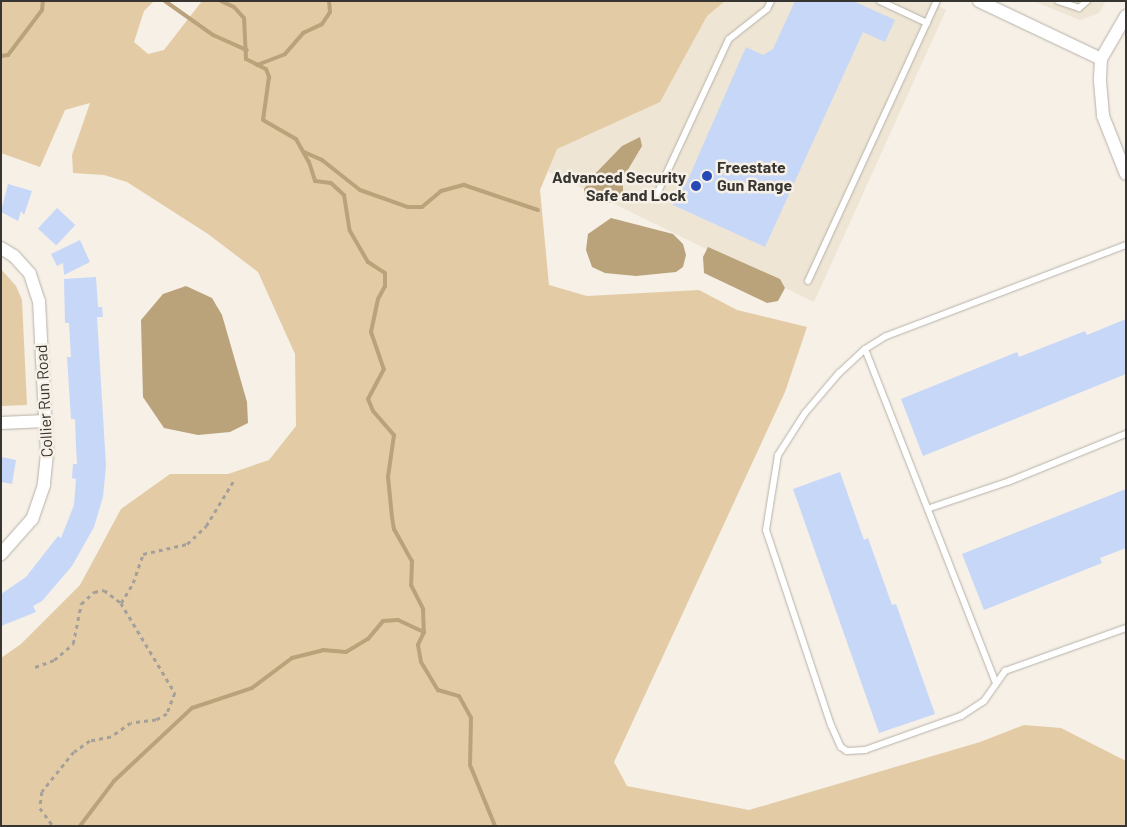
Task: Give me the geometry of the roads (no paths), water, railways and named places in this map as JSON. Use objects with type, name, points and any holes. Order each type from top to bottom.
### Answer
[{"type":"street","points":[[979,1],[1101,59]]},
{"type":"street","points":[[1126,16],[1101,59],[1103,116],[1126,174]]},
{"type":"street","name":"Collier Run Road","points":[[1,248],[23,264],[36,287],[46,421],[47,468],[39,502],[21,534],[1,554]]},
{"type":"street","points":[[1,423],[46,421]]},
{"type":"lane","points":[[656,196],[729,39],[767,9],[771,1]]},
{"type":"lane","points":[[880,1],[927,23]]},
{"type":"lane","points":[[808,280],[937,1]]},
{"type":"lane","points":[[1058,1],[1079,8],[1086,1]]},
{"type":"lane","points":[[1126,245],[886,336],[865,349],[839,373],[805,412],[778,455],[766,530],[831,725],[841,747],[847,751],[865,750],[961,716],[984,702],[1005,671],[1126,628]]},
{"type":"lane","points":[[865,349],[930,508],[977,640],[996,683]]},
{"type":"lane","points":[[930,508],[1010,481],[1126,434]]},
{"type":"waterway","points":[[1,56],[8,55],[42,10],[43,1]]},
{"type":"waterway","points":[[165,1],[213,35],[247,50]]},
{"type":"waterway","points":[[221,1],[234,7],[244,18],[246,59],[266,69],[269,77],[263,120],[296,139],[309,162],[315,181],[331,183],[344,195],[350,231],[368,262],[385,273],[385,286],[378,299],[371,332],[384,369],[368,399],[373,411],[394,435],[388,477],[392,517],[394,529],[412,561],[411,585],[423,609],[424,632],[418,645],[421,662],[438,690],[459,696],[471,718],[470,765],[495,826]]},
{"type":"waterway","points":[[257,65],[285,54],[303,33],[322,24],[330,12],[329,1]]},
{"type":"waterway","points":[[304,152],[322,160],[360,190],[408,207],[422,207],[441,191],[464,185],[538,210]]},
{"type":"waterway","points":[[80,826],[114,781],[192,708],[252,688],[292,658],[323,650],[346,652],[368,639],[383,621],[398,620],[424,632]]},
{"type":"place","name":"Freestate Gun Range","points":[[707,176]]},
{"type":"place","name":"Advanced Security Safe and Lock","points":[[696,186]]}]
